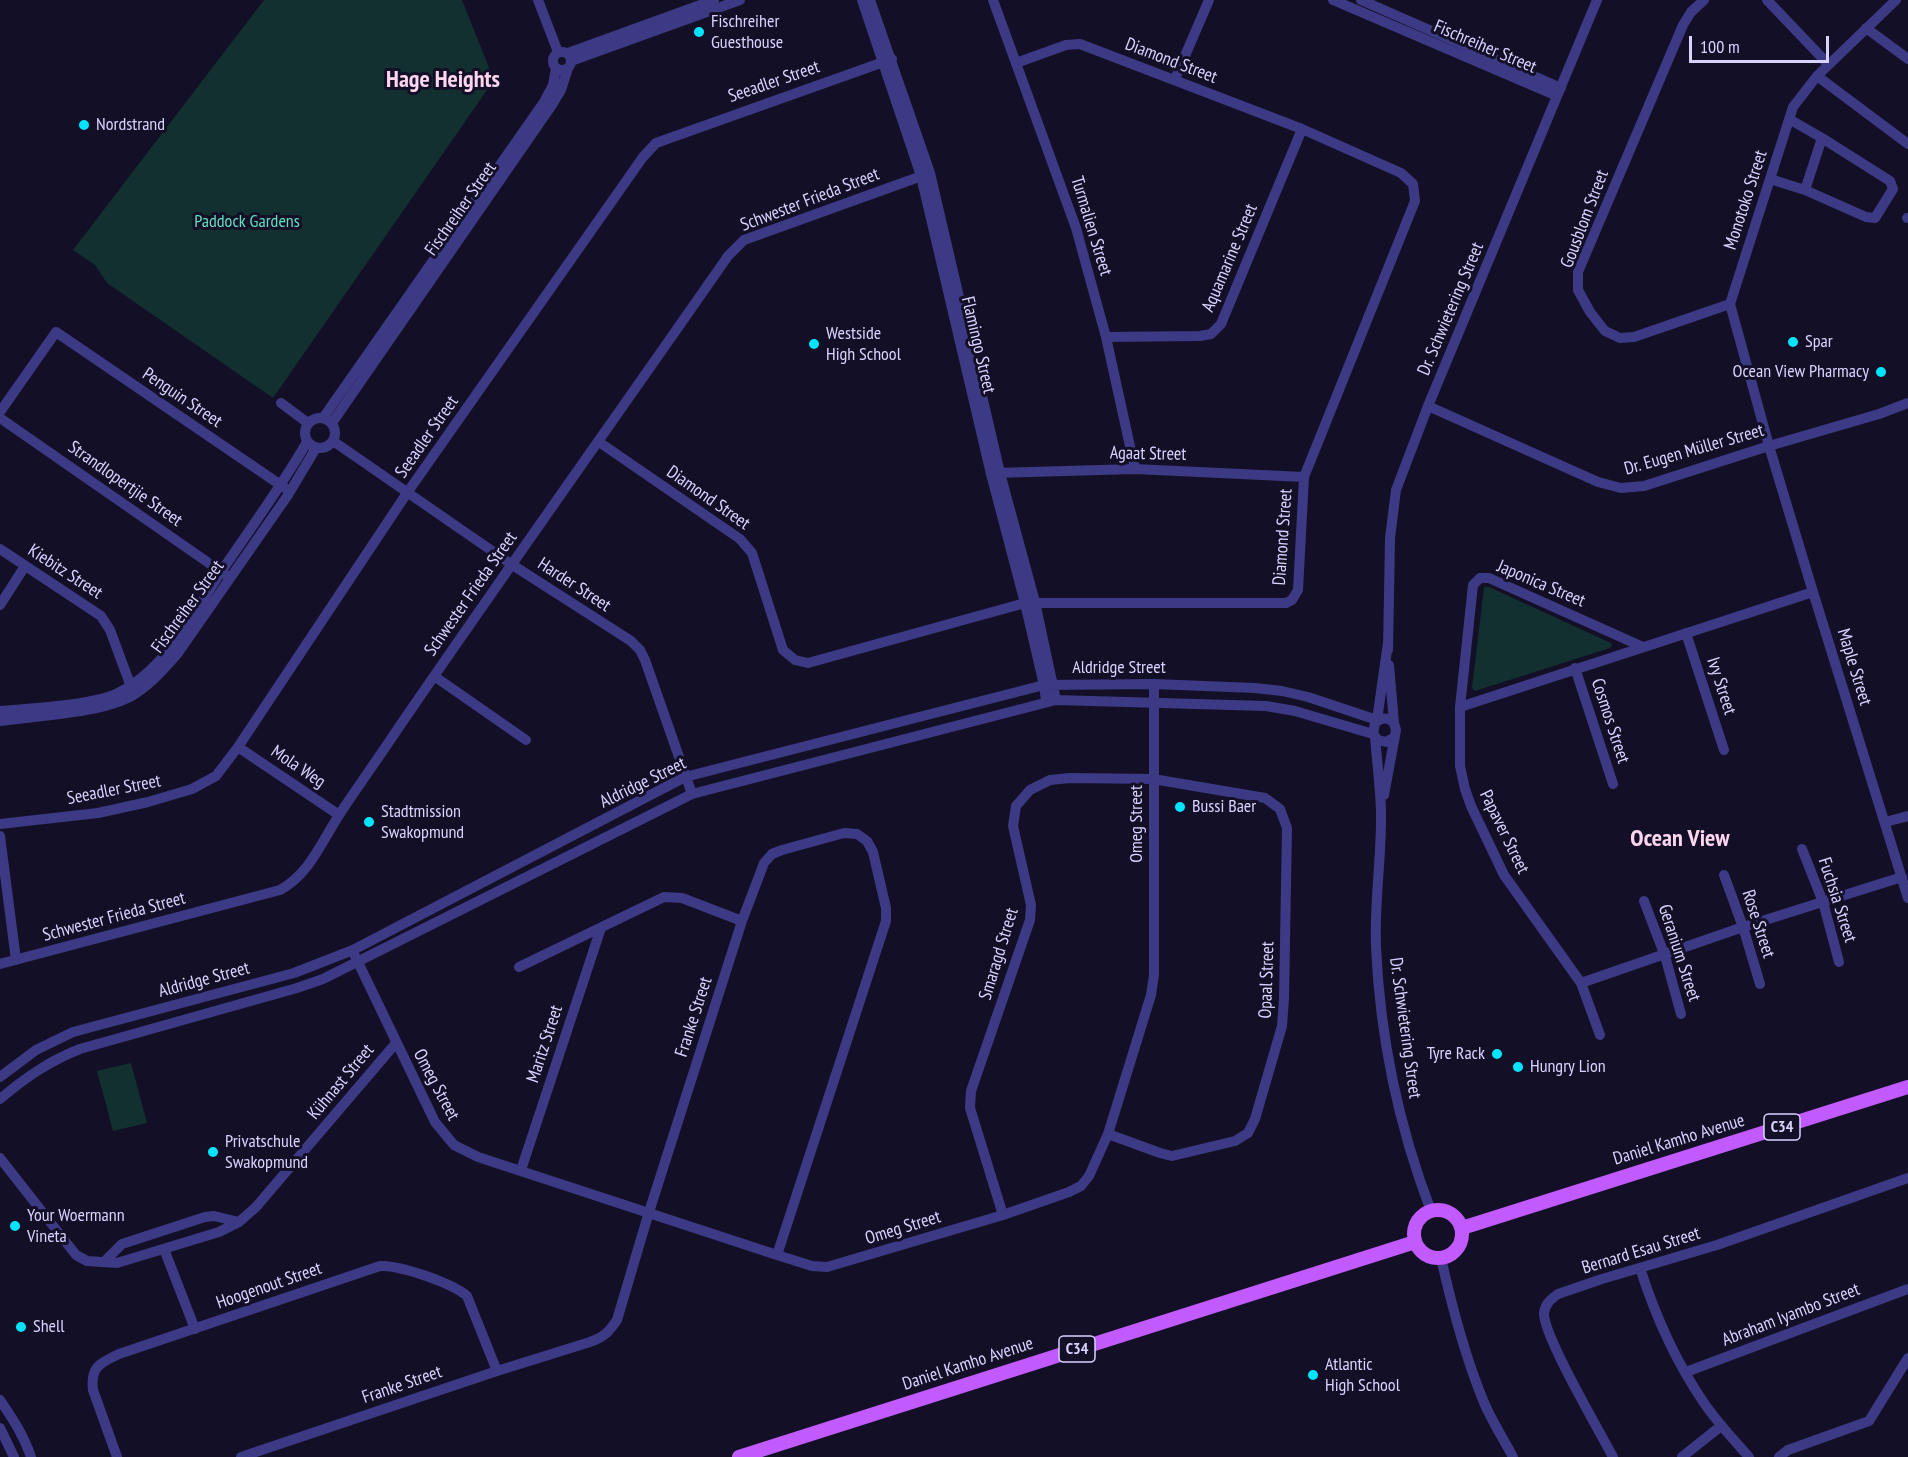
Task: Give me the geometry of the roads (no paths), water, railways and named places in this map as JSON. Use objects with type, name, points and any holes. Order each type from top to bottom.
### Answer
[{"type":"main road","name":"Daniel Kamho Avenue","points":[[1461,1228],[1908,1088]]},
{"type":"main road","points":[[1431,1210],[1449,1212],[1457,1219],[1462,1238],[1451,1255],[1441,1258],[1431,1257],[1423,1254],[1415,1242],[1416,1223],[1431,1210]]},
{"type":"main road","name":"Daniel Kamho Avenue","points":[[739,1457],[1415,1242]]},
{"type":"street","points":[[538,0],[566,59],[562,70],[556,68]]},
{"type":"street","points":[[566,59],[714,0]]},
{"type":"street","points":[[566,59],[740,0]]},
{"type":"street","name":"Flamingo Street","points":[[862,0],[888,60]]},
{"type":"street","name":"Flamingo Street","points":[[870,0],[926,175],[996,473],[1030,603],[1051,701]]},
{"type":"street","name":"Turmalien Street","points":[[993,0],[1076,228],[1106,337],[1135,469]]},
{"type":"street","points":[[1175,79],[1209,0]]},
{"type":"street","name":"Fischreiher Street","points":[[1334,0],[1350,3],[1559,92]]},
{"type":"street","name":"Fischreiher Street","points":[[1361,0],[1559,92]]},
{"type":"street","name":"Dr. Schwietering Street","points":[[1394,723],[1388,643],[1392,515],[1396,490],[1428,406],[1597,0]]},
{"type":"street","name":"Gousblom Street","points":[[1704,0],[1691,12],[1683,25],[1578,272],[1578,290],[1590,312],[1605,331],[1620,338],[1634,337],[1730,304]]},
{"type":"street","points":[[1767,0],[1828,64]]},
{"type":"street","name":"Monotoko Street","points":[[1730,304],[1793,107],[1828,64],[1896,0]]},
{"type":"street","points":[[1866,28],[1908,59]]},
{"type":"street","name":"Diamond Street","points":[[599,442],[740,539],[752,553],[783,650],[795,660],[808,663],[1030,603],[1286,603],[1292,600],[1298,590],[1304,477],[1415,201],[1413,184],[1401,173],[1302,129],[1080,44],[1066,45],[1016,63]]},
{"type":"street","name":"Fischreiher Street","points":[[553,59],[566,59],[561,90],[552,105],[327,421],[544,102],[553,85],[556,68],[553,59]]},
{"type":"street","name":"Seeadler Street","points":[[0,824],[98,813],[148,802],[192,789],[216,776],[238,747],[407,493],[643,157],[656,143],[888,60]]},
{"type":"street","points":[[1817,76],[1908,144]]},
{"type":"street","points":[[1770,179],[1805,190],[1866,217],[1875,218],[1893,189],[1890,181],[1790,119]]},
{"type":"street","name":"Aquamarine Street","points":[[1106,337],[1200,336],[1211,334],[1221,324],[1302,129]]},
{"type":"street","points":[[1805,190],[1822,138]]},
{"type":"street","name":"Schwester Frieda Street","points":[[0,964],[280,890],[292,884],[306,868],[339,815],[511,564],[728,256],[744,240],[926,175]]},
{"type":"street","points":[[1730,304],[1769,446]]},
{"type":"street","name":"Penguin Street","points":[[0,412],[56,332],[286,489]]},
{"type":"street","points":[[281,403],[308,423]]},
{"type":"street","name":"Dr. Eugen Müller Street","points":[[1428,406],[1599,482],[1621,488],[1644,486],[1908,403]]},
{"type":"street","name":"Strandlopertjie Street","points":[[0,418],[226,575]]},
{"type":"street","points":[[316,418],[327,421],[335,432],[333,441],[324,448],[312,445],[304,434],[308,423],[316,418]]},
{"type":"street","name":"Harder Street","points":[[333,441],[511,564],[630,641],[640,650],[692,794]]},
{"type":"street","name":"Fischreiher Street","points":[[0,721],[102,707],[132,690],[154,667],[226,575],[286,489],[312,445]]},
{"type":"street","name":"Maple Street","points":[[1769,446],[1908,898]]},
{"type":"street","name":"Agaat Street","points":[[996,473],[1135,469],[1304,477]]},
{"type":"street","name":"Kiebitz Street","points":[[0,549],[101,616],[110,630],[132,690]]},
{"type":"street","points":[[0,605],[25,566]]},
{"type":"street","name":"Japonica Street","points":[[1460,707],[1473,585],[1480,578],[1489,578],[1643,647]]},
{"type":"street","points":[[1460,707],[1813,592]]},
{"type":"street","name":"Ivy Street","points":[[1686,633],[1724,750]]},
{"type":"street","name":"Dr. Schwietering Street","points":[[1377,720],[1388,643]]},
{"type":"street","name":"Cosmos Street","points":[[1575,668],[1613,784]]},
{"type":"street","points":[[434,676],[526,740]]},
{"type":"street","name":"Aldridge Street","points":[[0,1077],[36,1050],[67,1034],[294,973],[352,951],[685,777],[1048,684],[1154,684],[1282,691],[1308,697],[1377,720]]},
{"type":"street","name":"Omeg Street","points":[[352,951],[435,1122],[454,1145],[478,1157],[777,1255],[812,1266],[827,1268],[1003,1215],[1069,1192],[1081,1186],[1089,1176],[1108,1134],[1151,995],[1154,975],[1154,684]]},
{"type":"street","name":"Fischreiher Street","points":[[0,711],[103,698],[132,690]]},
{"type":"street","name":"Aldridge Street","points":[[0,1099],[36,1070],[57,1058],[297,988],[358,963],[692,794],[1051,701],[1266,706],[1295,711],[1374,735]]},
{"type":"street","name":"Papaver Street","points":[[1460,707],[1460,766],[1471,806],[1504,875],[1581,984],[1600,1035]]},
{"type":"street","points":[[1384,718],[1394,723],[1396,730],[1393,738],[1382,742],[1374,735],[1373,726],[1377,720],[1384,718]]},
{"type":"street","name":"Dr. Schwietering Street","points":[[1374,735],[1381,810]]},
{"type":"street","name":"Dr. Schwietering Street","points":[[1393,738],[1381,810],[1376,945],[1381,1009],[1394,1083],[1410,1150],[1431,1210]]},
{"type":"street","name":"Mola Weg","points":[[238,747],[339,815]]},
{"type":"street","name":"Smaragd Street","points":[[1003,1215],[970,1108],[971,1091],[1030,920],[1031,905],[1013,826],[1016,806],[1030,790],[1050,780],[1070,778],[1153,779]]},
{"type":"street","name":"Opaal Street","points":[[1108,1134],[1172,1156],[1235,1141],[1248,1133],[1255,1119],[1282,1026],[1287,828],[1280,809],[1265,798],[1153,779]]},
{"type":"street","points":[[1885,822],[1908,816]]},
{"type":"street","name":"Franke Street","points":[[241,1457],[590,1342],[610,1332],[617,1320],[742,921],[764,863],[772,854],[844,833],[857,834],[867,841],[873,852],[886,908],[886,921],[777,1255]]},
{"type":"street","points":[[0,836],[16,960]]},
{"type":"street","name":"Fuchsia Street","points":[[1802,849],[1823,902],[1839,962]]},
{"type":"street","name":"Rose Street","points":[[1724,875],[1760,984]]},
{"type":"street","points":[[1581,984],[1743,927],[1902,877]]},
{"type":"street","points":[[519,967],[664,897],[682,898],[742,921]]},
{"type":"street","name":"Geranium Street","points":[[1644,901],[1665,956],[1682,1014]]},
{"type":"street","name":"Maritz Street","points":[[521,1170],[601,928]]},
{"type":"street","points":[[241,987],[246,1003]]},
{"type":"street","name":"Kühnast Street","points":[[0,1158],[76,1255],[87,1261],[117,1263],[219,1232],[239,1222],[256,1207],[396,1043]]},
{"type":"street","name":"Bernard Esau Street","points":[[1613,1457],[1556,1346],[1546,1322],[1544,1312],[1546,1305],[1558,1294],[1718,1245],[1908,1178]]},
{"type":"street","points":[[104,1262],[122,1244],[205,1217],[214,1216],[239,1222]]},
{"type":"street","points":[[164,1249],[195,1329]]},
{"type":"street","points":[[1441,1258],[1453,1313],[1472,1371],[1484,1402],[1513,1457]]},
{"type":"street","name":"Hoogenout Street","points":[[117,1457],[92,1382],[95,1370],[105,1360],[371,1269],[389,1266],[458,1288],[467,1296],[497,1371]]},
{"type":"street","points":[[1640,1268],[1657,1318],[1686,1372],[1704,1403],[1749,1457]]},
{"type":"street","name":"Abraham Iyambo Street","points":[[1686,1372],[1908,1288]]},
{"type":"street","points":[[1779,1457],[1788,1450],[1869,1421],[1908,1358]]},
{"type":"street","points":[[0,1400],[20,1431],[31,1457]]},
{"type":"street","points":[[1682,1457],[1721,1425]]},
{"type":"street","points":[[0,1428],[14,1457]]},
{"type":"place","name":"Fischreiher Guesthouse","points":[[699,32]]},
{"type":"place","name":"Nordstrand","points":[[84,125]]},
{"type":"place","name":"Spar","points":[[1793,342]]},
{"type":"place","name":"Westside High School","points":[[814,344]]},
{"type":"place","name":"Ocean View Pharmacy","points":[[1881,372]]},
{"type":"place","name":"Bussi Baer","points":[[1180,807]]},
{"type":"place","name":"Stadtmission Swakopmund","points":[[369,822]]},
{"type":"place","name":"Tyre Rack","points":[[1497,1054]]},
{"type":"place","name":"Hungry Lion","points":[[1518,1067]]},
{"type":"place","name":"Privatschule Swakopmund","points":[[213,1152]]},
{"type":"place","name":"Your Woermann Vineta","points":[[15,1226]]},
{"type":"place","name":"Shell","points":[[21,1327]]},
{"type":"place","name":"Atlantic High School","points":[[1313,1375]]},
{"type":"district","name":"Hage Heights","points":[[443,80]]},
{"type":"district","name":"Ocean View","points":[[1680,839]]},
{"type":"park label","name":"Paddock Gardens","points":[[247,222]]}]
